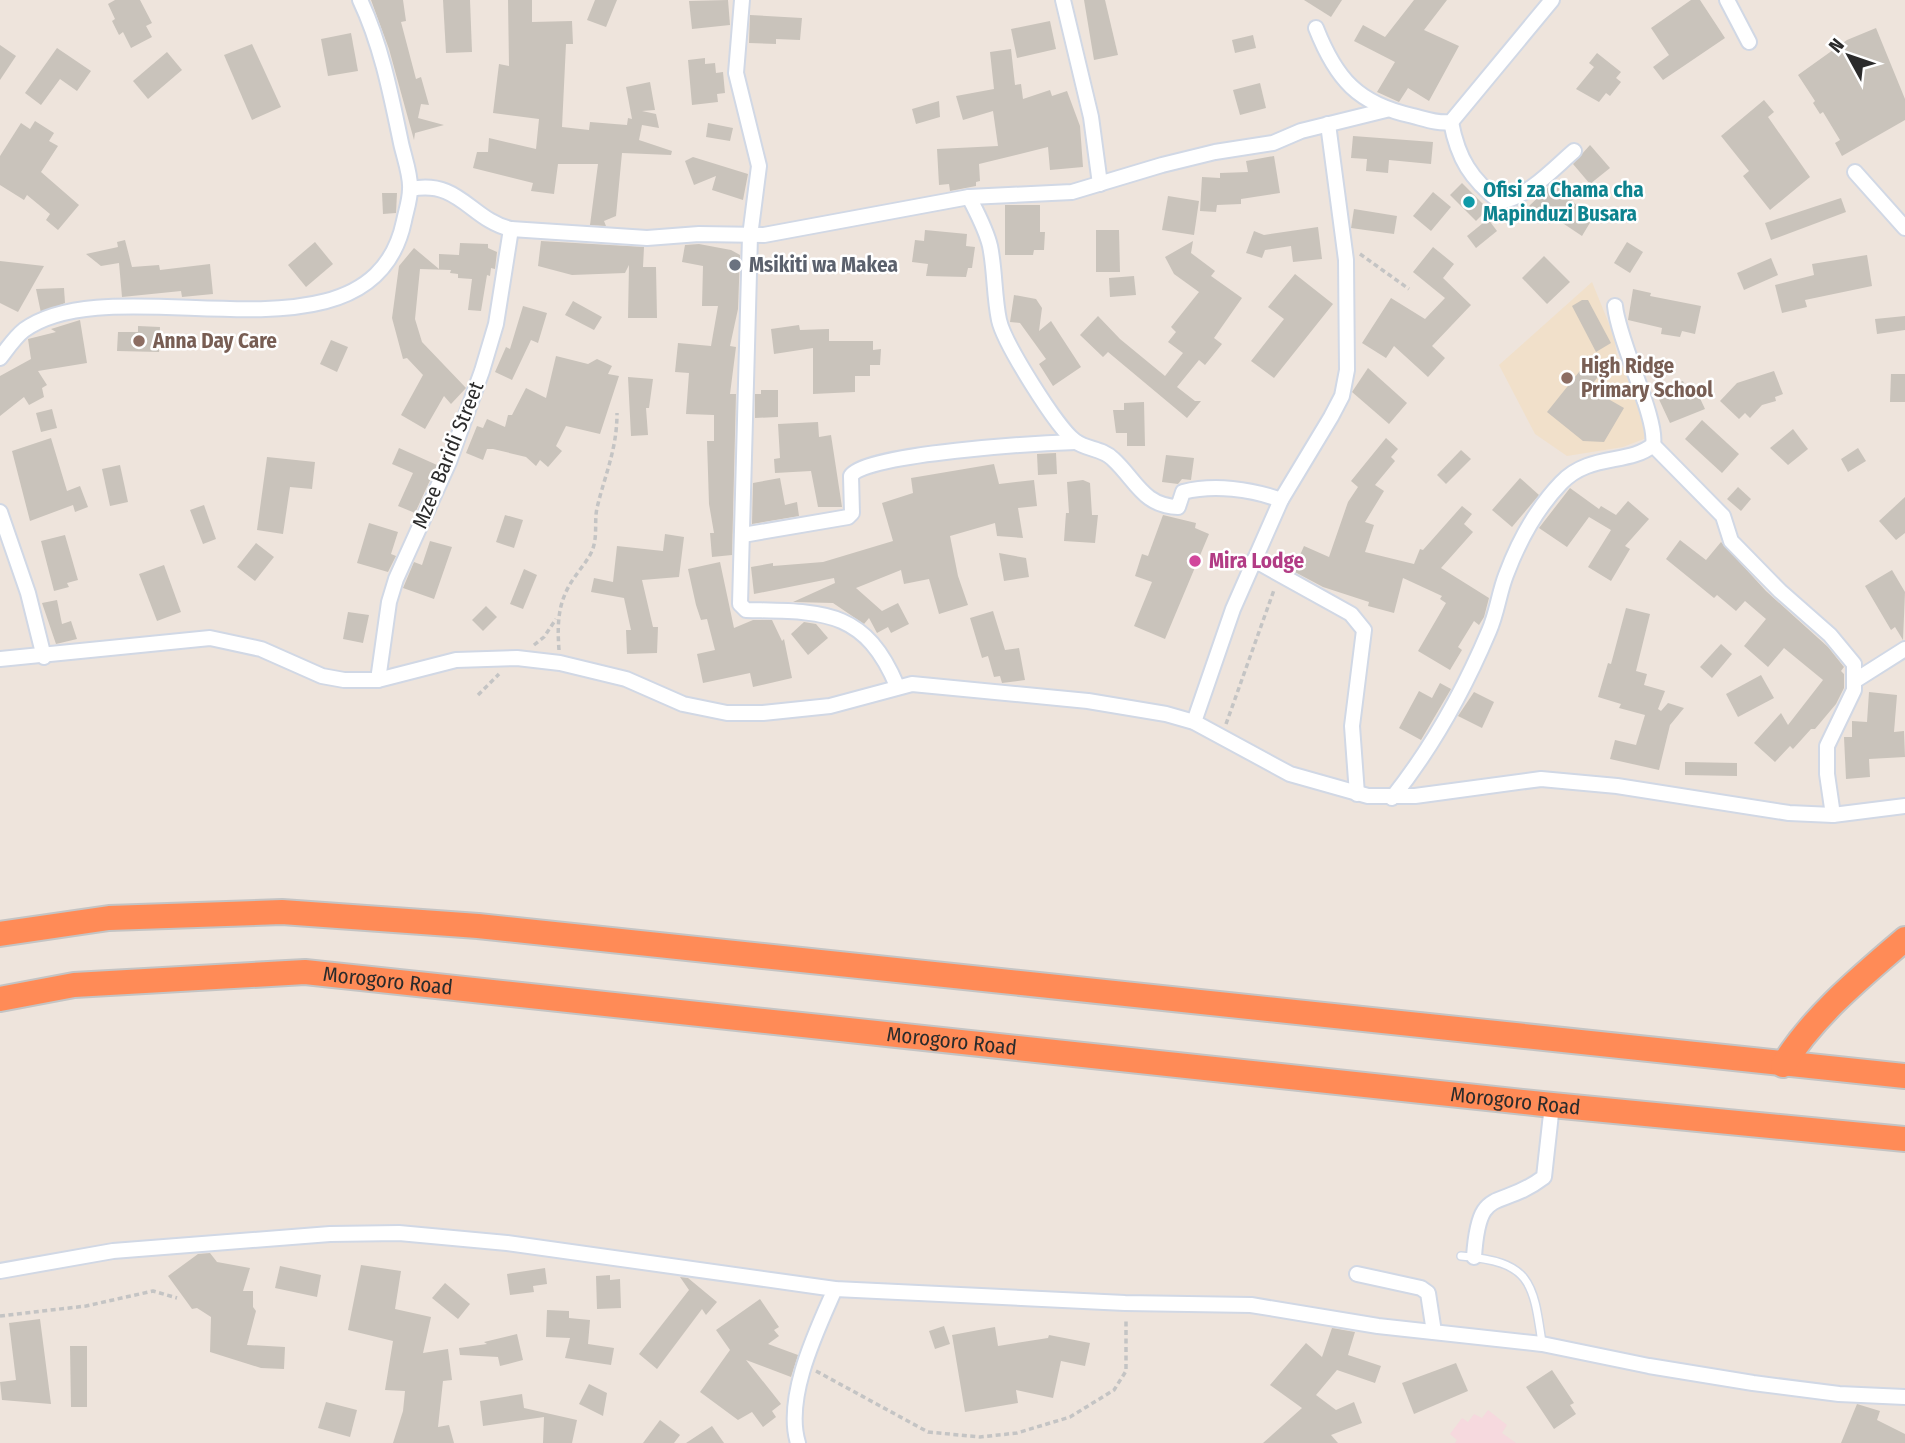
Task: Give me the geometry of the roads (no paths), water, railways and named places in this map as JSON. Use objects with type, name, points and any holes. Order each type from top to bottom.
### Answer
[{"type":"highway","points":[[0,934],[109,918],[282,912],[478,926],[1905,1076]]},
{"type":"highway","points":[[1783,1065],[1798,1041],[1822,1014],[1905,939]]},
{"type":"highway","name":"Morogoro Road","points":[[0,999],[74,985],[305,972],[1552,1105],[1905,1139]]},
{"type":"street","points":[[0,358],[24,330],[76,310],[135,307],[199,310],[273,308],[321,301],[343,293],[377,274],[399,244],[411,188],[387,80],[360,0]]},
{"type":"street","points":[[742,0],[736,73],[759,166],[750,236],[741,498],[743,535],[738,597],[743,608],[823,614],[847,622],[872,643],[889,667],[897,686]]},
{"type":"street","points":[[1063,0],[1091,117],[1100,184]]},
{"type":"street","points":[[1552,0],[1451,122],[1456,150],[1473,177],[1500,202],[1511,200],[1532,186],[1574,151]]},
{"type":"street","points":[[1727,0],[1749,42]]},
{"type":"street","points":[[1316,28],[1331,63],[1344,81],[1386,110]]},
{"type":"street","points":[[411,188],[435,187],[452,192],[499,226],[511,229],[647,238],[699,234],[750,236],[969,197],[1072,192],[1215,152],[1273,143],[1328,124],[1386,110],[1451,122]]},
{"type":"street","points":[[1194,722],[1254,561],[1281,500],[1331,417],[1345,386],[1348,342],[1345,242],[1328,124]]},
{"type":"street","points":[[1855,172],[1905,228]]},
{"type":"street","points":[[969,197],[990,246],[999,320],[1006,337],[1031,382],[1076,442]]},
{"type":"street","name":"Mzee Baridi Street","points":[[379,680],[387,613],[396,579],[449,462],[486,359],[496,324],[511,229]]},
{"type":"street","points":[[1615,306],[1621,339],[1650,419],[1653,444],[1723,516],[1731,541],[1854,664],[1856,680],[1827,746],[1827,774],[1833,815]]},
{"type":"street","points":[[743,535],[848,517],[852,513],[851,476],[861,468],[903,458],[1021,444],[1076,442],[1106,452],[1128,473],[1137,488],[1150,501],[1167,507],[1178,507],[1183,492],[1199,488],[1253,489],[1281,500]]},
{"type":"street","points":[[1392,798],[1446,717],[1490,629],[1517,549],[1560,484],[1575,470],[1645,450],[1653,444]]},
{"type":"street","points":[[0,512],[28,593],[44,657]]},
{"type":"street","points":[[1254,561],[1352,614],[1364,630],[1352,726],[1357,794]]},
{"type":"street","points":[[0,659],[44,657],[211,638],[261,649],[322,676],[344,680],[379,680],[456,660],[517,657],[560,663],[642,685],[693,707],[727,713],[763,713],[830,706],[869,698],[897,686],[912,684],[1088,701],[1194,722],[1290,774],[1357,794],[1392,798],[1541,779],[1617,786],[1789,813],[1833,815],[1905,806]]},
{"type":"street","points":[[1856,680],[1905,649]]},
{"type":"street","points":[[1467,1256],[1476,1225],[1486,1207],[1544,1177],[1552,1105]]},
{"type":"street","points":[[0,1271],[113,1251],[330,1234],[399,1233],[508,1243],[835,1289],[1125,1303],[1251,1305],[1434,1332],[1542,1344],[1649,1366],[1753,1383],[1839,1394],[1905,1397]]},
{"type":"street","points":[[1357,1274],[1421,1288],[1428,1293],[1434,1332]]},
{"type":"street","points":[[798,1443],[798,1394],[803,1364],[835,1289]]},
{"type":"lane","points":[[1467,1256],[1513,1266],[1525,1277],[1536,1297],[1542,1344]]},
{"type":"place","name":"Ofisi za Chama cha Mapinduzi Busara","points":[[1469,202]]},
{"type":"place","name":"Msikiti wa Makea","points":[[735,265]]},
{"type":"place","name":"Anna Day Care","points":[[139,341]]},
{"type":"place","name":"High Ridge Primary School","points":[[1567,378]]},
{"type":"place","name":"Mira Lodge","points":[[1195,561]]}]
